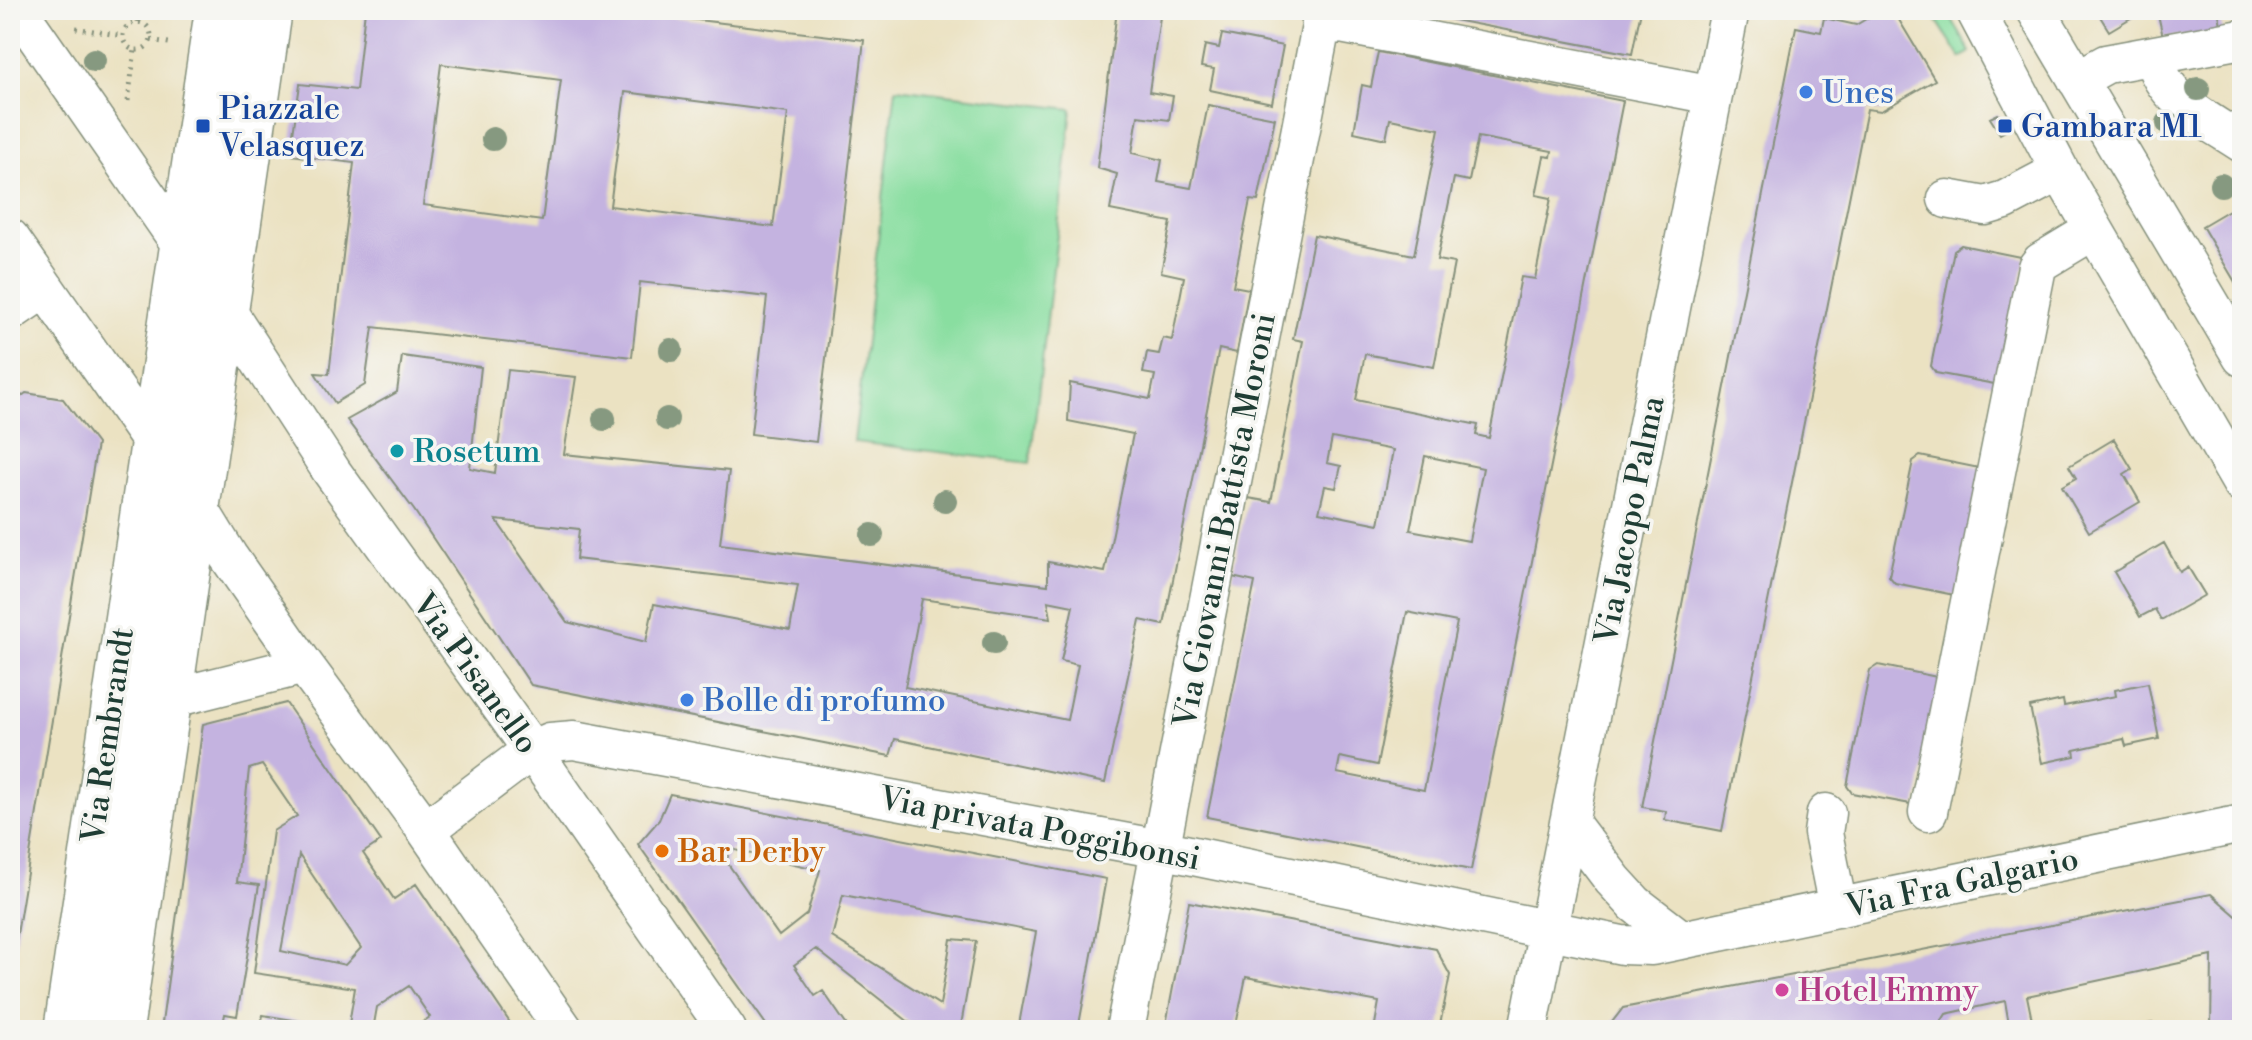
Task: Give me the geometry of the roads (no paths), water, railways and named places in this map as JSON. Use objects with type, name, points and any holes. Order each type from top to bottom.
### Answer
[{"type":"street","name":"Via Pisanello","points":[[18,10],[204,277],[332,472],[532,750],[727,1030]]},
{"type":"street","name":"Via Rembrandt","points":[[63,1030],[214,10]]},
{"type":"street","name":"Via Rembrandt","points":[[94,1030],[243,10]]},
{"type":"street","name":"Via Rembrandt","points":[[124,1030],[273,10]]},
{"type":"street","name":"Via Jacopo Palma","points":[[1528,1030],[1730,10]]},
{"type":"street","points":[[1975,10],[2060,171],[2242,484]]},
{"type":"street","points":[[2036,10],[2242,357]]},
{"type":"street","points":[[1321,18],[1713,95]]},
{"type":"street","name":"Via Giovanni Battista Moroni","points":[[1125,1030],[1321,18]]},
{"type":"street","points":[[2077,80],[2106,64],[2242,39]]},
{"type":"street","points":[[2153,56],[2168,90],[2242,143]]},
{"type":"street","points":[[1947,199],[1985,206],[2005,200],[2060,171]]},
{"type":"street","points":[[1928,812],[2037,267],[2048,256],[2094,230]]},
{"type":"street","points":[[10,238],[304,665],[426,830],[564,1030]]},
{"type":"street","points":[[10,312],[45,288]]},
{"type":"street","name":"Via Rembrandt","points":[[173,698],[304,665]]},
{"type":"street","name":"Via privata Poggibonsi","points":[[532,750],[550,742],[574,740],[1160,849],[1548,929]]},
{"type":"street","points":[[426,830],[532,750]]},
{"type":"street","points":[[1826,813],[1823,833],[1838,908]]},
{"type":"street","points":[[1569,822],[1635,904],[1682,940]]},
{"type":"street","name":"Via Fra Galgario","points":[[1548,929],[1622,945],[1652,946],[2242,824]]},
{"type":"place","name":"Unes","points":[[1806,92]]},
{"type":"place","name":"Piazzale Velasquez","points":[[203,126]]},
{"type":"place","name":"Gambara M1","points":[[2005,126]]},
{"type":"place","name":"Rosetum","points":[[397,451]]},
{"type":"place","name":"Bolle di profumo","points":[[687,700]]},
{"type":"place","name":"Bar Derby","points":[[662,851]]},
{"type":"place","name":"Hotel Emmy","points":[[1782,990]]}]
